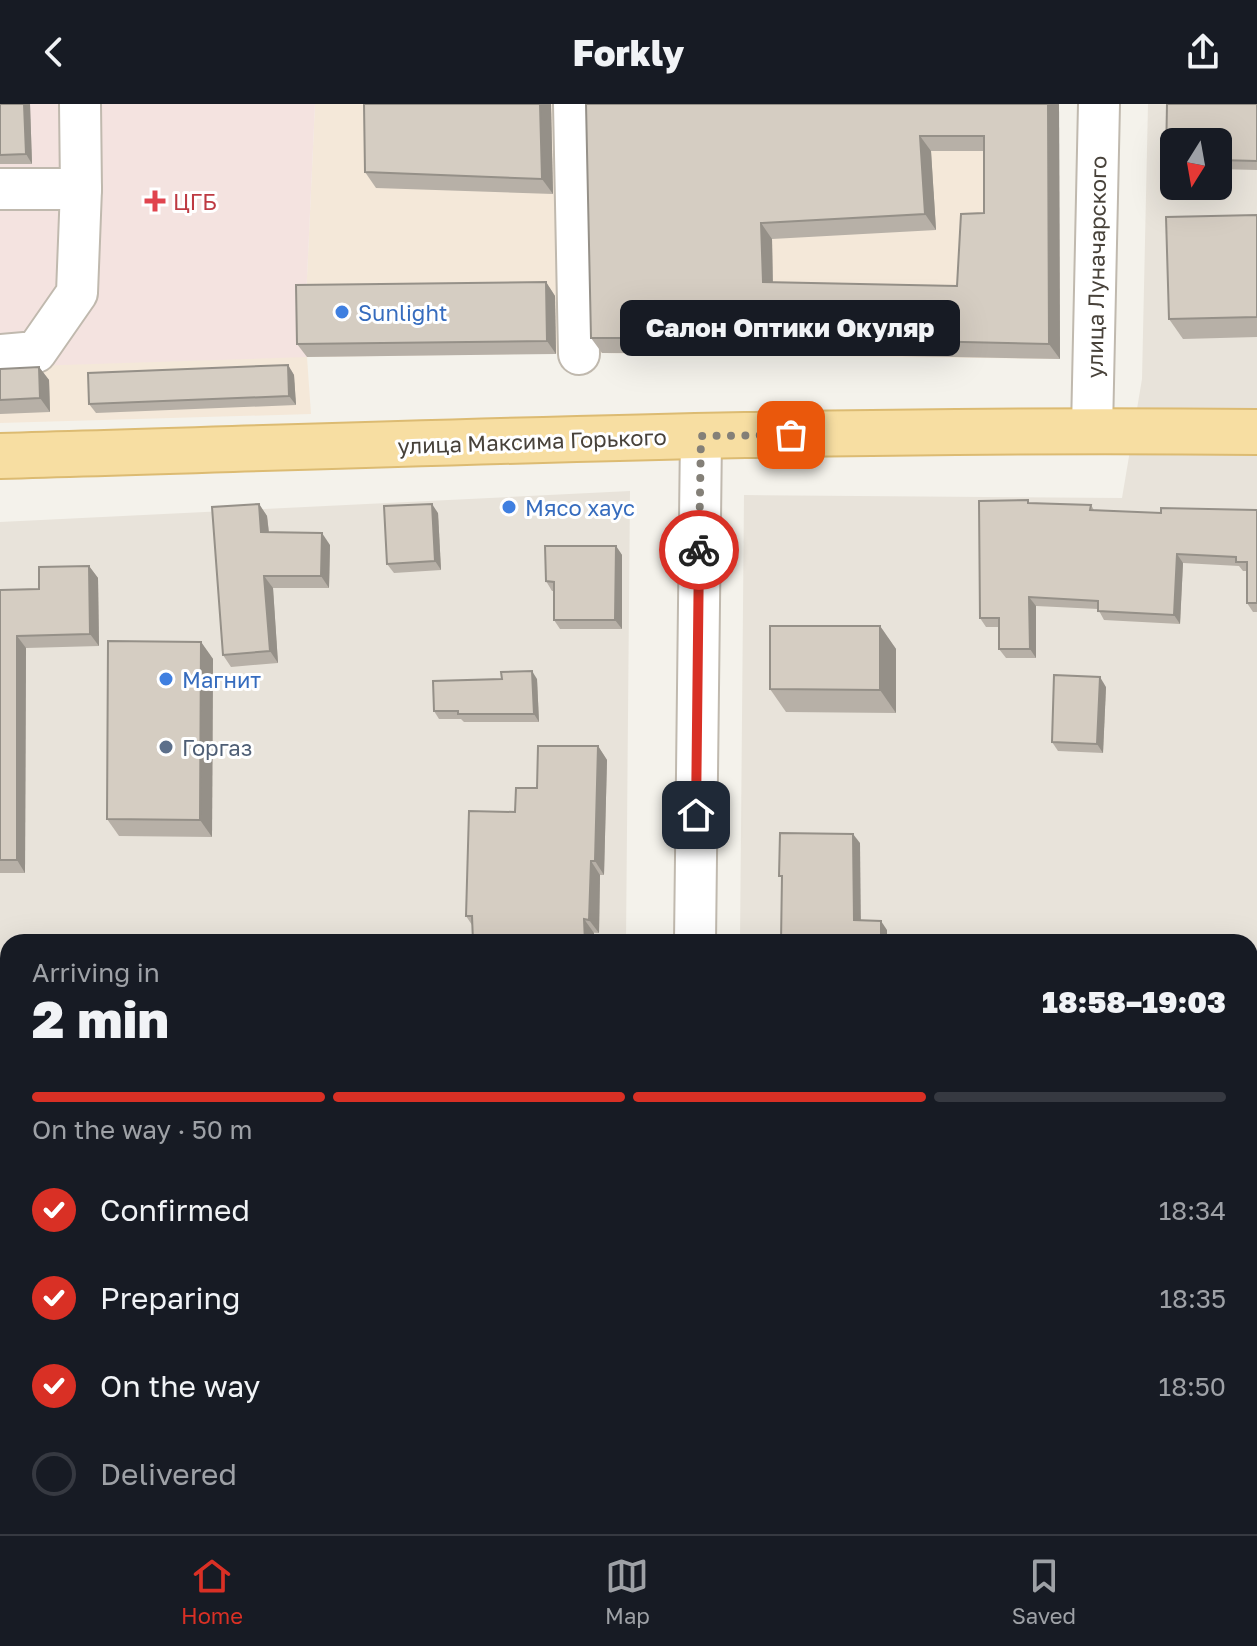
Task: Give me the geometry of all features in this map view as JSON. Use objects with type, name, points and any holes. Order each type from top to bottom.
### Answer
[{"type":"main road","name":"улица Максима Горького","points":[[0,456],[701,436],[1092,430],[1257,432]]},
{"type":"street","points":[[0,355],[36,352],[77,293],[80,104]]},
{"type":"street","points":[[574,104],[579,354]]},
{"type":"street","name":"улица Луначарского","points":[[1092,430],[1099,104]]},
{"type":"street","points":[[0,189],[81,189]]},
{"type":"street","points":[[695,934],[701,436]]},
{"type":"shaded area","name":"ЦГБ","points":[[0,104],[315,104],[306,299],[307,357],[0,367]]},
{"type":"shaded area","points":[[315,104],[1058,104],[1060,359],[596,353],[307,357],[311,414],[0,423],[0,367],[306,299]]},
{"type":"shaded area","points":[[1148,104],[1257,104],[1257,934],[740,934],[744,495],[1122,498],[1142,379]]},
{"type":"shaded area","points":[[630,491],[626,934],[0,934],[0,522]]},
{"type":"building","points":[[0,104],[24,104],[26,154],[0,155]]},
{"type":"building","points":[[364,104],[540,104],[542,179],[365,172]]},
{"type":"building","points":[[586,104],[1048,104],[1049,344],[788,338],[591,338]],"holes":[[[920,136],[984,136],[984,213],[961,214],[957,286],[763,282],[761,223],[925,214]]]},
{"type":"building","points":[[1167,104],[1257,104],[1257,161],[1232,160],[1232,128],[1167,128]]},
{"type":"building","points":[[1257,215],[1257,317],[1169,319],[1166,217]]},
{"type":"building","points":[[546,282],[547,341],[297,344],[296,285]]},
{"type":"building","points":[[288,365],[289,396],[89,404],[88,373]]},
{"type":"building","points":[[39,367],[40,398],[0,400],[0,369]]},
{"type":"building","points":[[1028,500],[1028,503],[1091,505],[1090,510],[1161,513],[1161,508],[1257,510],[1257,603],[1247,603],[1247,562],[1236,562],[1236,557],[1177,554],[1174,615],[1098,611],[1098,601],[1029,597],[1030,649],[999,649],[999,618],[980,618],[979,501]]},
{"type":"building","points":[[259,504],[261,532],[322,533],[321,576],[264,576],[270,651],[223,655],[212,507]]},
{"type":"building","points":[[432,504],[435,561],[387,564],[384,506]]},
{"type":"building","points":[[545,546],[616,546],[615,620],[554,620],[554,582],[546,581]]},
{"type":"building","points":[[89,566],[90,634],[17,636],[17,860],[0,860],[0,590],[39,589],[39,567]]},
{"type":"building","points":[[770,626],[880,626],[880,690],[770,689]]},
{"type":"building","name":"Горгаз","points":[[108,641],[201,642],[200,820],[107,819]]},
{"type":"building","points":[[532,671],[534,714],[434,711],[433,681],[502,679],[501,672]]},
{"type":"building","points":[[1054,675],[1100,677],[1097,744],[1052,742]]},
{"type":"building","points":[[538,746],[598,746],[595,861],[591,861],[589,920],[584,919],[585,934],[473,934],[472,916],[466,916],[469,811],[515,812],[516,788],[537,788]]},
{"type":"building","points":[[780,833],[853,834],[854,920],[881,921],[881,934],[781,934],[782,876],[779,876]]},
{"type":"way so far","points":[[699,550],[701,436],[791,435]]},
{"type":"place","name":"ЦГБ","points":[[155,201]]},
{"type":"place","name":"Sunlight","points":[[342,312]]},
{"type":"place","name":"Салон Оптики Окуляр","points":[[791,435]]},
{"type":"place","name":"Мясо хаус","points":[[509,507]]},
{"type":"place","name":"Магнит","points":[[166,679]]},
{"type":"place","name":"Горгаз","points":[[166,747]]},
{"type":"route","points":[[696,815],[699,550]]}]
